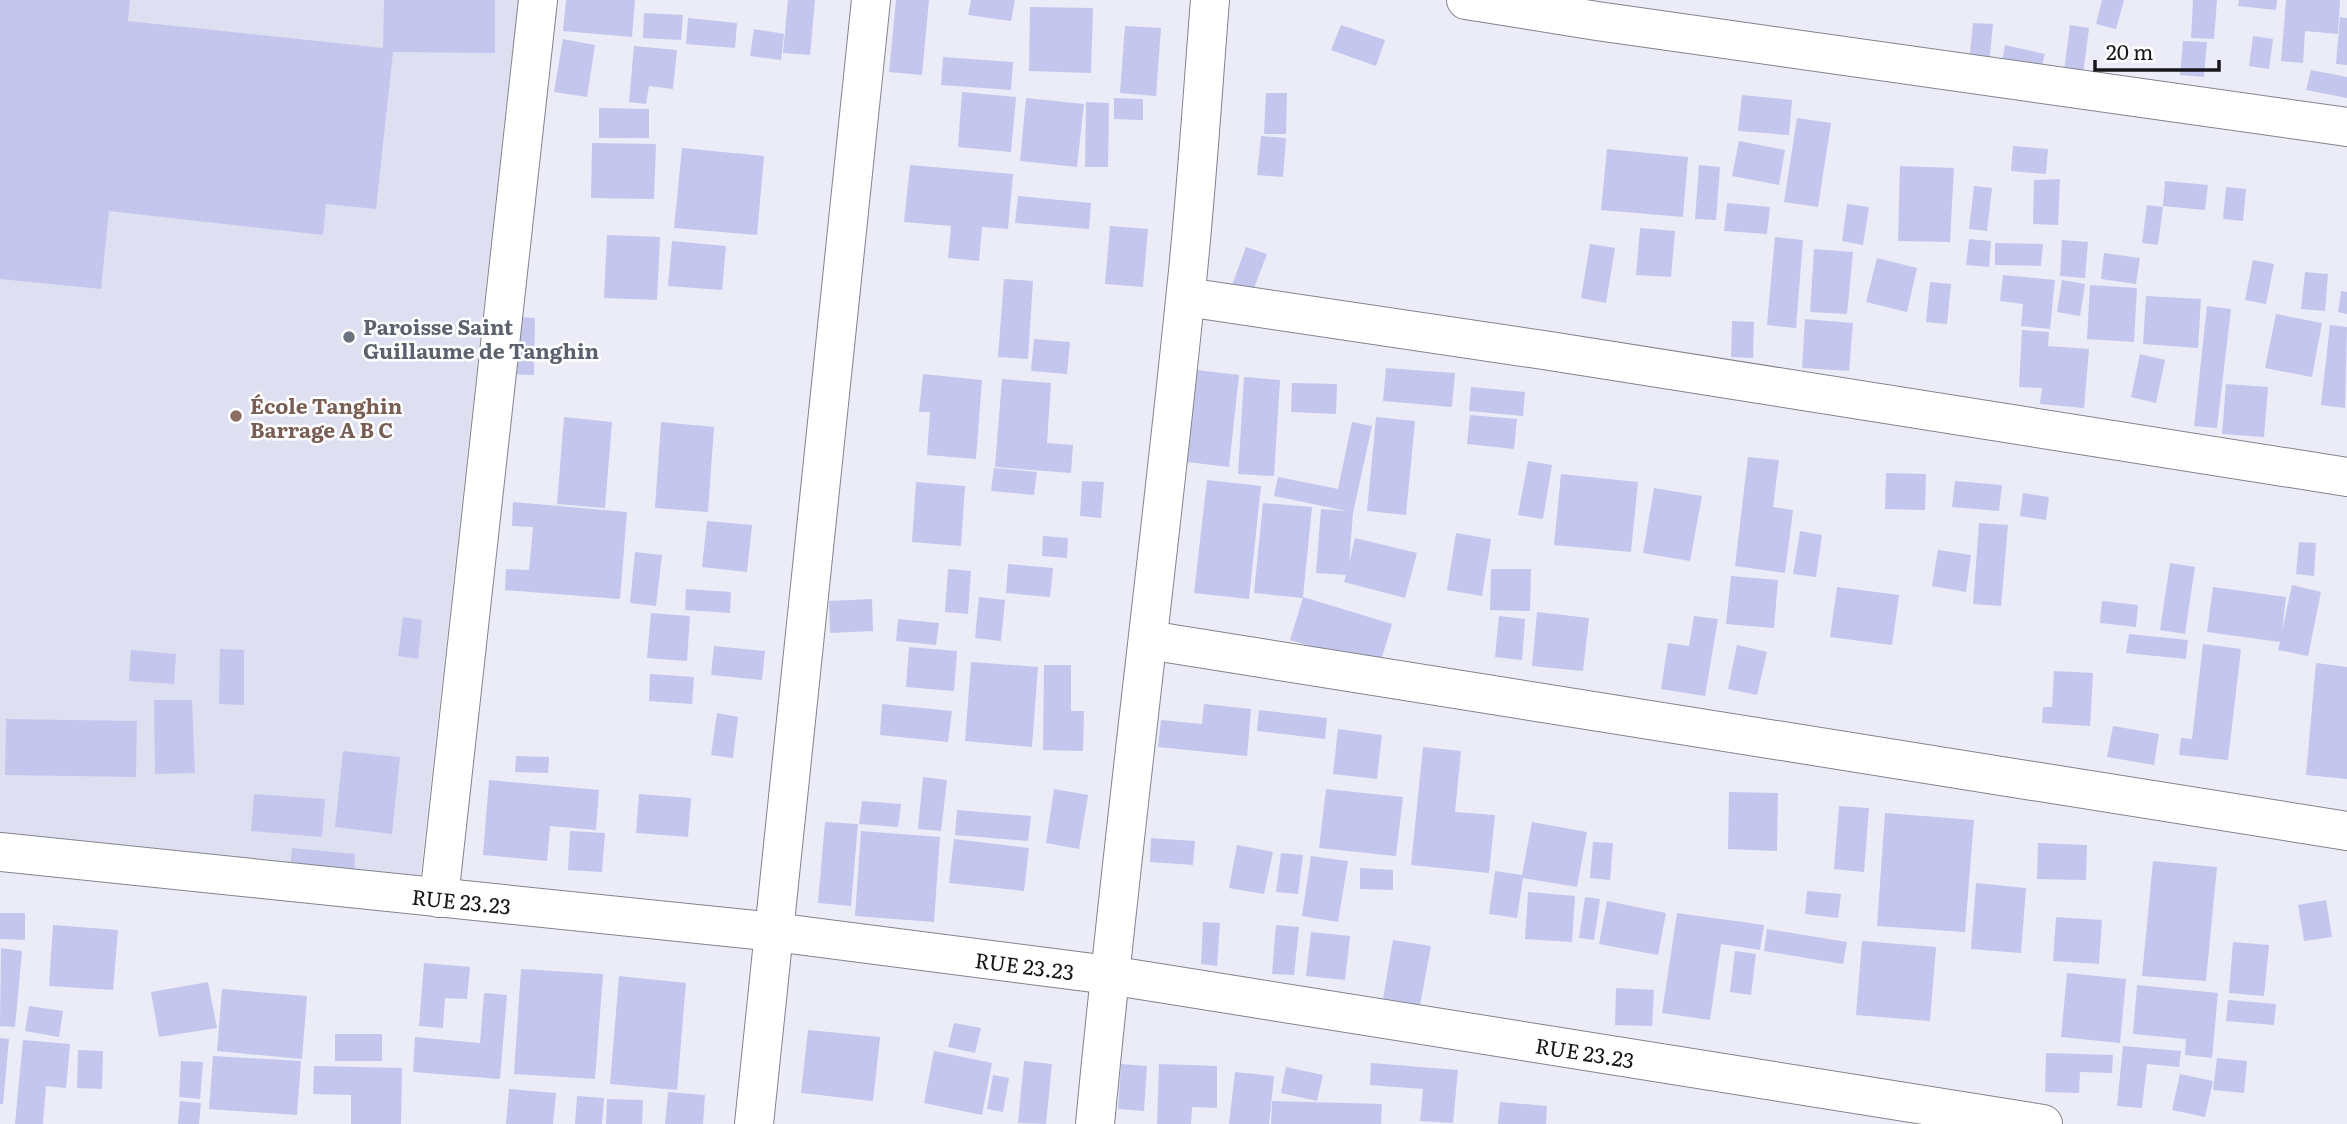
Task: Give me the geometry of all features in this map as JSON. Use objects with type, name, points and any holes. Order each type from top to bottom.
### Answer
[{"type":"street","points":[[439,898],[538,0]]},
{"type":"street","points":[[754,1124],[871,0]]},
{"type":"street","points":[[1095,1124],[1134,747],[1186,297],[1210,0]]},
{"type":"street","points":[[1465,0],[1597,22],[2347,127]]},
{"type":"street","points":[[1186,297],[1564,353],[2347,477]]},
{"type":"street","points":[[1148,640],[2347,831]]},
{"type":"street","name":"RUE 23.23","points":[[0,852],[774,932],[1109,975],[2043,1124]]},
{"type":"shaded area","name":"École Tanghin Barrage A B C","points":[[0,0],[518,0],[420,878],[0,833]]},
{"type":"building","points":[[0,0],[130,0],[128,21],[383,48],[384,0],[495,0],[495,53],[393,52],[376,209],[326,204],[323,235],[109,211],[101,289],[0,279]]},
{"type":"building","points":[[566,0],[635,0],[632,37],[563,31]]},
{"type":"building","points":[[788,0],[815,0],[810,55],[783,53]]},
{"type":"building","points":[[896,0],[929,0],[922,75],[889,72]]},
{"type":"building","points":[[971,0],[1015,0],[1011,21],[968,15]]},
{"type":"building","points":[[2102,0],[2124,0],[2116,29],[2096,24]]},
{"type":"building","points":[[2193,0],[2217,0],[2214,39],[2191,38]]},
{"type":"building","points":[[2239,0],[2277,0],[2276,10],[2238,6]]},
{"type":"building","points":[[2286,0],[2340,0],[2338,34],[2305,31],[2303,63],[2281,61]]},
{"type":"building","points":[[1030,7],[1093,8],[1091,73],[1029,71]]},
{"type":"building","points":[[644,13],[683,15],[681,40],[643,38]]},
{"type":"building","points":[[2340,17],[2347,18],[2347,65],[2336,64]]},
{"type":"building","points":[[688,18],[737,23],[735,48],[686,44]]},
{"type":"building","points":[[1973,23],[1993,24],[1988,76],[1968,74]]},
{"type":"building","points":[[1341,25],[1385,40],[1376,66],[1331,50]]},
{"type":"building","points":[[2070,25],[2089,28],[2083,74],[2064,71]]},
{"type":"building","points":[[1125,26],[1161,28],[1156,96],[1120,93]]},
{"type":"building","points":[[754,29],[784,34],[781,60],[750,56]]},
{"type":"building","points":[[2253,36],[2273,39],[2269,69],[2249,66]]},
{"type":"building","points":[[563,39],[595,45],[587,97],[554,92]]},
{"type":"building","points":[[2183,41],[2207,42],[2204,77],[2180,75]]},
{"type":"building","points":[[2005,45],[2045,54],[2039,76],[2001,67]]},
{"type":"building","points":[[634,46],[677,50],[673,89],[649,86],[646,104],[629,102]]},
{"type":"building","points":[[943,57],[1013,62],[1011,90],[941,85]]},
{"type":"building","points":[[2311,70],[2347,77],[2347,98],[2306,90]]},
{"type":"building","points":[[962,92],[1016,97],[1011,152],[958,147]]},
{"type":"building","points":[[1266,93],[1287,93],[1286,134],[1264,134]]},
{"type":"building","points":[[1742,95],[1792,100],[1789,135],[1738,131]]},
{"type":"building","points":[[1026,98],[1084,104],[1077,167],[1020,161]]},
{"type":"building","points":[[1114,98],[1143,99],[1143,120],[1114,119]]},
{"type":"building","points":[[1086,102],[1109,103],[1108,167],[1085,167]]},
{"type":"building","points":[[599,108],[649,109],[649,138],[599,138]]},
{"type":"building","points":[[1797,118],[1831,123],[1818,207],[1784,202]]},
{"type":"building","points":[[1261,136],[1286,138],[1283,177],[1257,175]]},
{"type":"building","points":[[1739,141],[1785,150],[1779,185],[1732,176]]},
{"type":"building","points":[[592,143],[656,144],[654,199],[591,198]]},
{"type":"building","points":[[2013,146],[2048,149],[2046,174],[2011,171]]},
{"type":"building","points":[[682,148],[764,156],[757,235],[674,228]]},
{"type":"building","points":[[1607,149],[1688,157],[1683,217],[1601,210]]},
{"type":"building","points":[[910,165],[1013,174],[1008,229],[982,227],[979,261],[948,258],[951,226],[904,222]]},
{"type":"building","points":[[1699,165],[1720,167],[1716,220],[1695,219]]},
{"type":"building","points":[[1900,166],[1954,168],[1950,242],[1898,241]]},
{"type":"building","points":[[2060,179],[2058,225],[2033,224],[2034,180]]},
{"type":"building","points":[[2165,181],[2208,185],[2205,210],[2163,206]]},
{"type":"building","points":[[1974,186],[1992,188],[1987,231],[1969,229]]},
{"type":"building","points":[[2226,187],[2246,189],[2243,221],[2223,219]]},
{"type":"building","points":[[1018,196],[1091,203],[1089,229],[1015,223]]},
{"type":"building","points":[[1727,203],[1770,207],[1767,234],[1724,231]]},
{"type":"building","points":[[1847,204],[1869,207],[1863,245],[1842,241]]},
{"type":"building","points":[[2147,205],[2163,207],[2158,245],[2142,243]]},
{"type":"building","points":[[1110,226],[1148,229],[1143,287],[1105,284]]},
{"type":"building","points":[[1640,228],[1675,231],[1671,277],[1636,275]]},
{"type":"building","points":[[607,235],[660,237],[657,300],[604,298]]},
{"type":"building","points":[[1775,237],[1803,240],[1796,328],[1767,325]]},
{"type":"building","points":[[1969,239],[1991,241],[1989,267],[1966,265]]},
{"type":"building","points":[[2062,240],[2088,242],[2085,278],[2060,276]]},
{"type":"building","points":[[672,241],[726,246],[722,290],[668,286]]},
{"type":"building","points":[[1995,243],[2043,244],[2041,266],[1995,265]]},
{"type":"building","points":[[1590,244],[1615,248],[1606,303],[1581,298]]},
{"type":"building","points":[[1246,247],[1267,254],[1251,296],[1231,288]]},
{"type":"building","points":[[1814,249],[1853,252],[1847,314],[1810,312]]},
{"type":"building","points":[[2104,253],[2140,258],[2136,284],[2101,279]]},
{"type":"building","points":[[1877,258],[1917,268],[1907,312],[1866,302]]},
{"type":"building","points":[[2253,260],[2274,264],[2266,304],[2245,300]]},
{"type":"building","points":[[2305,272],[2328,274],[2325,311],[2301,309]]},
{"type":"building","points":[[2003,275],[2055,280],[2050,329],[2021,326],[2023,304],[2000,301]]},
{"type":"building","points":[[1004,279],[1033,281],[1028,359],[998,357]]},
{"type":"building","points":[[2062,280],[2085,284],[2080,316],[2057,312]]},
{"type":"building","points":[[1930,282],[1951,284],[1947,324],[1926,322]]},
{"type":"building","points":[[2090,285],[2137,288],[2134,342],[2087,339]]},
{"type":"building","points":[[2341,291],[2347,292],[2347,314],[2338,312]]},
{"type":"building","points":[[2146,296],[2201,299],[2198,348],[2143,344]]},
{"type":"building","points":[[2207,306],[2231,309],[2217,428],[2194,426]]},
{"type":"building","points":[[2276,314],[2322,323],[2312,377],[2265,368]]},
{"type":"building","points":[[505,316],[535,318],[534,375],[503,374]]},
{"type":"building","points":[[1805,319],[1853,323],[1849,371],[1802,368]]},
{"type":"building","points":[[1732,321],[1754,322],[1753,358],[1731,357]]},
{"type":"building","points":[[2330,325],[2347,327],[2345,408],[2321,405]]},
{"type":"building","points":[[2022,330],[2049,332],[2048,346],[2089,349],[2084,408],[2040,404],[2042,388],[2019,387]]},
{"type":"building","points":[[1034,339],[1070,342],[1067,374],[1031,371]]},
{"type":"building","points":[[2140,354],[2165,360],[2156,403],[2131,397]]},
{"type":"building","points":[[1386,368],[1455,373],[1452,407],[1383,401]]},
{"type":"building","points":[[1197,370],[1239,375],[1229,467],[1187,462]]},
{"type":"building","points":[[923,374],[982,380],[976,459],[927,455],[930,412],[919,412]]},
{"type":"building","points":[[1244,377],[1280,380],[1274,476],[1238,474]]},
{"type":"building","points":[[1002,379],[1051,383],[1047,443],[1073,445],[1071,473],[995,467]]},
{"type":"building","points":[[1292,383],[1337,384],[1336,414],[1291,412]]},
{"type":"building","points":[[2226,384],[2268,387],[2264,437],[2222,434]]},
{"type":"building","points":[[1471,387],[1525,392],[1523,416],[1469,411]]},
{"type":"building","points":[[1470,415],[1517,419],[1514,449],[1467,444]]},
{"type":"building","points":[[564,417],[612,422],[605,508],[557,504]]},
{"type":"building","points":[[1376,417],[1415,421],[1406,515],[1367,511]]},
{"type":"building","points":[[661,422],[714,427],[708,512],[655,508]]},
{"type":"building","points":[[1352,422],[1372,426],[1353,513],[1349,563],[1355,538],[1417,553],[1405,598],[1344,582],[1346,575],[1316,573],[1321,509],[1347,511],[1274,496],[1278,477],[1338,489]]},
{"type":"building","points":[[1748,457],[1779,460],[1773,507],[1793,510],[1785,573],[1735,566]]},
{"type":"building","points":[[1528,461],[1552,465],[1543,519],[1518,515]]},
{"type":"building","points":[[994,468],[1037,472],[1034,495],[991,491]]},
{"type":"building","points":[[1886,473],[1926,474],[1925,510],[1885,509]]},
{"type":"building","points":[[1561,474],[1638,482],[1631,552],[1554,545]]},
{"type":"building","points":[[1207,480],[1261,486],[1249,599],[1194,593]]},
{"type":"building","points":[[1082,481],[1104,482],[1101,518],[1080,516]]},
{"type":"building","points":[[1955,481],[2002,485],[1999,511],[1952,507]]},
{"type":"building","points":[[916,482],[965,486],[961,546],[912,542]]},
{"type":"building","points":[[1654,488],[1702,496],[1690,561],[1643,553]]},
{"type":"building","points":[[2023,493],[2049,497],[2046,520],[2020,516]]},
{"type":"building","points":[[513,502],[627,512],[620,599],[505,590],[506,569],[529,570],[533,527],[512,526]]},
{"type":"building","points":[[1263,503],[1312,507],[1303,597],[1392,624],[1379,667],[1290,640],[1303,598],[1254,593]]},
{"type":"building","points":[[707,521],[752,525],[747,572],[702,567]]},
{"type":"building","points":[[1979,523],[2008,525],[2001,606],[1973,604]]},
{"type":"building","points":[[1800,531],[1822,535],[1816,577],[1793,574]]},
{"type":"building","points":[[1456,533],[1491,539],[1482,596],[1447,590]]},
{"type":"building","points":[[1043,536],[1068,538],[1067,558],[1042,556]]},
{"type":"building","points":[[2299,542],[2316,543],[2314,576],[2296,574]]},
{"type":"building","points":[[1938,550],[1971,555],[1966,592],[1932,586]]},
{"type":"building","points":[[635,552],[662,555],[656,606],[630,603]]},
{"type":"building","points":[[2170,563],[2195,567],[2185,634],[2160,630]]},
{"type":"building","points":[[1008,564],[1053,568],[1050,597],[1006,593]]},
{"type":"building","points":[[948,569],[971,571],[968,614],[945,612]]},
{"type":"building","points":[[1491,569],[1531,569],[1530,611],[1490,610]]},
{"type":"building","points":[[1731,576],[1778,580],[1774,628],[1726,624]]},
{"type":"building","points":[[2292,585],[2321,592],[2308,656],[2278,650],[2280,642],[2207,632],[2213,587],[2286,597],[2282,631]]},
{"type":"building","points":[[1837,587],[1899,595],[1892,645],[1830,637]]},
{"type":"building","points":[[686,589],[731,592],[730,613],[685,610]]},
{"type":"building","points":[[979,597],[1005,600],[1001,641],[975,638]]},
{"type":"building","points":[[872,599],[873,631],[830,633],[829,601]]},
{"type":"building","points":[[2102,601],[2138,605],[2136,627],[2100,623]]},
{"type":"building","points":[[1537,612],[1589,618],[1583,671],[1532,666]]},
{"type":"building","points":[[651,613],[690,616],[687,661],[647,658]]},
{"type":"building","points":[[1499,616],[1525,619],[1522,660],[1495,657]]},
{"type":"building","points":[[1694,616],[1718,619],[1705,696],[1661,689],[1668,643],[1689,646]]},
{"type":"building","points":[[403,617],[422,620],[418,659],[398,656]]},
{"type":"building","points":[[898,619],[939,623],[936,645],[896,641]]},
{"type":"building","points":[[2129,634],[2188,640],[2186,659],[2126,653]]},
{"type":"building","points":[[2203,644],[2241,649],[2228,760],[2179,755],[2181,738],[2192,739]]},
{"type":"building","points":[[1737,645],[1767,652],[1757,695],[1728,689]]},
{"type":"building","points":[[714,646],[765,651],[762,680],[711,675]]},
{"type":"building","points":[[909,647],[957,651],[954,691],[906,687]]},
{"type":"building","points":[[220,649],[244,650],[244,705],[219,704]]},
{"type":"building","points":[[131,650],[176,654],[174,684],[129,681]]},
{"type":"building","points":[[971,662],[1038,667],[1032,747],[965,741]]},
{"type":"building","points":[[2316,663],[2347,667],[2347,779],[2306,775]]},
{"type":"building","points":[[1044,665],[1071,665],[1071,711],[1084,711],[1083,751],[1043,750]]},
{"type":"building","points":[[2054,671],[2093,673],[2090,726],[2042,723],[2043,707],[2052,707]]},
{"type":"building","points":[[650,674],[694,677],[692,704],[649,701]]},
{"type":"building","points":[[154,700],[192,700],[195,773],[155,774]]},
{"type":"building","points":[[882,704],[952,711],[948,742],[880,735]]},
{"type":"building","points":[[1204,704],[1251,709],[1247,756],[1158,747],[1161,720],[1202,724]]},
{"type":"building","points":[[1259,710],[1327,718],[1325,739],[1257,731]]},
{"type":"building","points":[[717,713],[738,717],[733,758],[711,755]]},
{"type":"building","points":[[6,719],[137,721],[136,777],[5,775]]},
{"type":"building","points":[[2113,726],[2159,734],[2154,765],[2107,757]]},
{"type":"building","points":[[1338,729],[1382,735],[1377,779],[1333,774]]},
{"type":"building","points":[[1423,747],[1461,751],[1455,812],[1495,815],[1489,873],[1411,865]]},
{"type":"building","points":[[343,751],[400,757],[392,834],[335,827]]},
{"type":"building","points":[[516,756],[549,757],[548,773],[515,772]]},
{"type":"building","points":[[923,777],[947,780],[941,831],[918,829]]},
{"type":"building","points":[[489,780],[599,790],[596,830],[550,826],[547,861],[483,855]]},
{"type":"building","points":[[1054,789],[1088,795],[1079,849],[1046,843]]},
{"type":"building","points":[[1326,789],[1403,797],[1396,856],[1319,848]]},
{"type":"building","points":[[1729,792],[1778,793],[1777,851],[1728,849]]},
{"type":"building","points":[[254,794],[325,799],[322,837],[251,831]]},
{"type":"building","points":[[639,794],[691,798],[688,837],[636,833]]},
{"type":"building","points":[[862,801],[901,804],[898,827],[859,824]]},
{"type":"building","points":[[1839,806],[1869,808],[1864,872],[1834,869]]},
{"type":"building","points":[[957,810],[1031,816],[1028,841],[955,835]]},
{"type":"building","points":[[1885,813],[1974,820],[1965,932],[1877,926]]},
{"type":"building","points":[[825,822],[858,824],[851,906],[818,903]]},
{"type":"building","points":[[1532,822],[1587,832],[1577,887],[1523,878],[1517,918],[1489,914],[1495,871],[1522,875]]},
{"type":"building","points":[[570,831],[605,833],[602,872],[568,870]]},
{"type":"building","points":[[861,831],[940,837],[934,922],[855,916]]},
{"type":"building","points":[[1151,838],[1195,841],[1193,865],[1150,862]]},
{"type":"building","points":[[954,839],[1029,848],[1024,891],[949,883]]},
{"type":"building","points":[[1593,842],[1613,843],[1610,880],[1590,878]]},
{"type":"building","points":[[2038,843],[2087,845],[2086,880],[2037,879]]},
{"type":"building","points":[[1237,845],[1273,852],[1264,894],[1229,888]]},
{"type":"building","points":[[292,848],[355,854],[354,877],[290,873]]},
{"type":"building","points":[[1281,853],[1303,855],[1298,894],[1276,892]]},
{"type":"building","points":[[1311,856],[1348,861],[1338,922],[1302,916]]},
{"type":"building","points":[[2153,861],[2217,867],[2206,981],[2142,976]]},
{"type":"building","points":[[1360,868],[1393,870],[1393,890],[1360,889]]},
{"type":"building","points":[[1976,883],[2026,888],[2021,953],[1971,949]]},
{"type":"building","points":[[1807,891],[1841,894],[1838,918],[1805,914]]},
{"type":"building","points":[[1528,892],[1575,896],[1572,942],[1525,939]]},
{"type":"building","points":[[1585,897],[1600,899],[1594,940],[1579,938]]},
{"type":"building","points":[[2326,900],[2332,937],[2304,941],[2298,905]]},
{"type":"building","points":[[1607,901],[1666,913],[1658,955],[1599,944]]},
{"type":"building","points":[[0,913],[25,913],[25,940],[0,939]]},
{"type":"building","points":[[1677,913],[1764,925],[1760,950],[1721,944],[1710,1020],[1662,1013]]},
{"type":"building","points":[[2056,917],[2102,920],[2099,964],[2053,961]]},
{"type":"building","points":[[1203,922],[1220,923],[1217,966],[1201,964]]},
{"type":"building","points":[[53,925],[118,930],[113,990],[49,986]]},
{"type":"building","points":[[1276,925],[1299,927],[1294,975],[1272,974]]},
{"type":"building","points":[[1767,929],[1847,942],[1843,964],[1764,951]]},
{"type":"building","points":[[1311,932],[1350,936],[1345,980],[1306,976]]},
{"type":"building","points":[[1393,940],[1431,946],[1420,1005],[1383,999]]},
{"type":"building","points":[[1862,941],[1936,947],[1930,1021],[1856,1015]]},
{"type":"building","points":[[2233,942],[2269,945],[2264,996],[2229,993]]},
{"type":"building","points":[[1,948],[22,951],[15,1027],[0,1026]]},
{"type":"building","points":[[1735,951],[1756,954],[1751,995],[1730,992]]},
{"type":"building","points":[[424,963],[470,967],[467,999],[445,998],[443,1028],[419,1026]]},
{"type":"building","points":[[521,969],[603,974],[595,1079],[514,1074]]},
{"type":"building","points":[[2067,973],[2126,979],[2120,1043],[2061,1037]]},
{"type":"building","points":[[619,976],[686,983],[677,1090],[610,1084]]},
{"type":"building","points":[[208,982],[217,1028],[159,1037],[151,992]]},
{"type":"building","points":[[2137,985],[2218,993],[2212,1058],[2185,1055],[2186,1039],[2133,1034]]},
{"type":"building","points":[[1616,988],[1654,990],[1652,1026],[1615,1025]]},
{"type":"building","points":[[222,989],[307,996],[302,1059],[217,1051]]},
{"type":"building","points":[[484,993],[507,995],[500,1079],[413,1072],[415,1037],[480,1043]]},
{"type":"building","points":[[2228,1000],[2276,1004],[2274,1025],[2226,1021]]},
{"type":"building","points":[[29,1006],[63,1011],[59,1037],[25,1031]]},
{"type":"building","points":[[954,1023],[981,1028],[975,1053],[948,1047]]},
{"type":"building","points":[[808,1030],[880,1037],[873,1101],[801,1093]]},
{"type":"building","points":[[335,1034],[382,1034],[382,1061],[335,1061]]},
{"type":"building","points":[[0,1038],[9,1039],[3,1104],[0,1104]]},
{"type":"building","points":[[23,1040],[70,1044],[66,1088],[46,1086],[43,1124],[15,1124]]},
{"type":"building","points":[[2123,1046],[2181,1051],[2179,1067],[2147,1064],[2142,1108],[2117,1106]]},
{"type":"building","points":[[78,1050],[103,1051],[102,1089],[77,1088]]},
{"type":"building","points":[[934,1051],[992,1063],[982,1115],[924,1103]]},
{"type":"building","points":[[2046,1053],[2113,1055],[2112,1073],[2080,1072],[2079,1093],[2045,1092]]},
{"type":"building","points":[[213,1056],[301,1061],[297,1115],[209,1109]]},
{"type":"building","points":[[2217,1058],[2247,1061],[2244,1093],[2213,1090]]},
{"type":"building","points":[[181,1061],[203,1062],[200,1099],[179,1097]]},
{"type":"building","points":[[1024,1061],[1052,1064],[1046,1124],[1018,1123]]},
{"type":"building","points":[[1371,1063],[1458,1070],[1453,1123],[1420,1121],[1423,1089],[1370,1085]]},
{"type":"building","points":[[1121,1064],[1147,1066],[1144,1111],[1118,1109]]},
{"type":"building","points":[[1159,1064],[1217,1066],[1217,1108],[1192,1107],[1191,1124],[1157,1124]]},
{"type":"building","points":[[314,1066],[402,1068],[401,1124],[351,1124],[351,1095],[313,1094]]},
{"type":"building","points":[[1286,1067],[1323,1075],[1317,1101],[1281,1093]]},
{"type":"building","points":[[1235,1072],[1274,1076],[1269,1124],[1229,1124]]},
{"type":"building","points":[[2180,1074],[2213,1081],[2205,1117],[2172,1110]]},
{"type":"building","points":[[993,1075],[1009,1078],[1003,1112],[987,1109]]},
{"type":"building","points":[[509,1089],[556,1093],[553,1124],[506,1124]]},
{"type":"building","points":[[668,1092],[705,1095],[703,1124],[665,1124]]},
{"type":"building","points":[[577,1096],[604,1098],[602,1124],[575,1124]]},
{"type":"building","points":[[607,1099],[643,1100],[642,1124],[606,1124]]},
{"type":"building","points":[[180,1101],[201,1103],[199,1124],[178,1124]]},
{"type":"building","points":[[1272,1101],[1382,1104],[1381,1124],[1271,1124]]},
{"type":"building","points":[[1500,1102],[1547,1106],[1546,1124],[1498,1124]]},
{"type":"place","name":"Paroisse Saint Guillaume de Tanghin","points":[[349,337]]},
{"type":"place","name":"École Tanghin Barrage A B C","points":[[236,416]]}]
